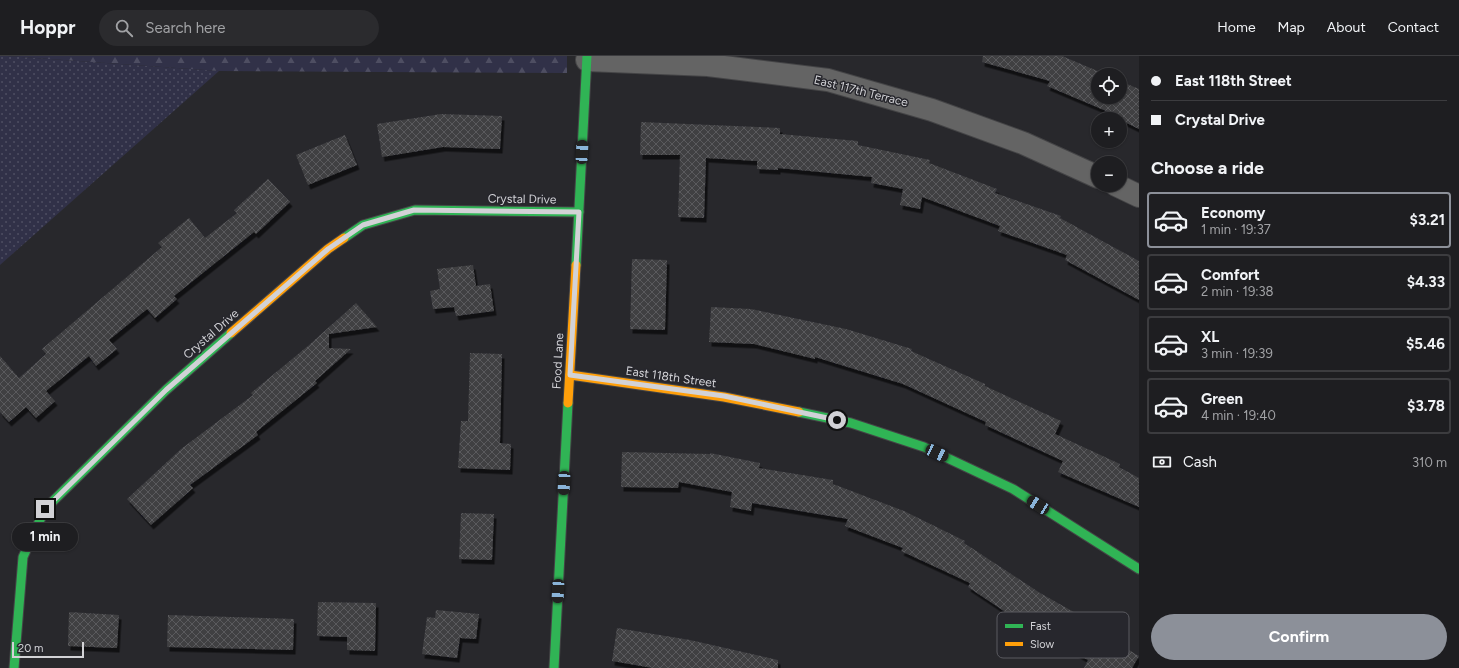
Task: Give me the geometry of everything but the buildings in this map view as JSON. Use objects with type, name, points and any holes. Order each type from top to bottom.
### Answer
[{"type":"street","name":"East 117th Terrace","points":[[587,58],[708,65],[828,80],[932,110],[1023,143],[1091,174]]},
{"type":"street","name":"Food Lane","points":[[554,668],[587,58]]},
{"type":"street","points":[[1127,190],[1139,196]]},
{"type":"street","name":"Crystal Drive","points":[[14,668],[23,557],[45,509],[166,390],[328,249],[363,225],[414,210],[579,212]]},
{"type":"street","name":"East 118th Street","points":[[570,375],[724,396],[851,423],[924,447],[1013,489],[1139,569]]},
{"type":"green space","points":[[0,56],[7,56],[219,71],[0,265]]},
{"type":"green space","points":[[7,56],[567,56],[567,73],[219,71]]},
{"type":"traffic: fast","points":[[576,265],[587,56]]},
{"type":"traffic: fast","points":[[344,238],[363,225],[415,210],[579,212]]},
{"type":"traffic: fast","points":[[14,668],[23,557],[45,509],[166,390],[231,333]]},
{"type":"traffic: fast","points":[[554,668],[568,403]]},
{"type":"traffic: fast","points":[[799,412],[851,423],[924,447],[1013,489],[1139,569]]},
{"type":"traffic: slow","points":[[231,333],[328,249],[344,238]]},
{"type":"traffic: slow","points":[[568,403],[576,265]]},
{"type":"traffic: slow","points":[[570,375],[724,397],[799,412]]},
{"type":"route","points":[[45,509],[166,390],[328,249],[363,225],[414,210],[579,212],[570,375],[724,396],[837,420]]}]
